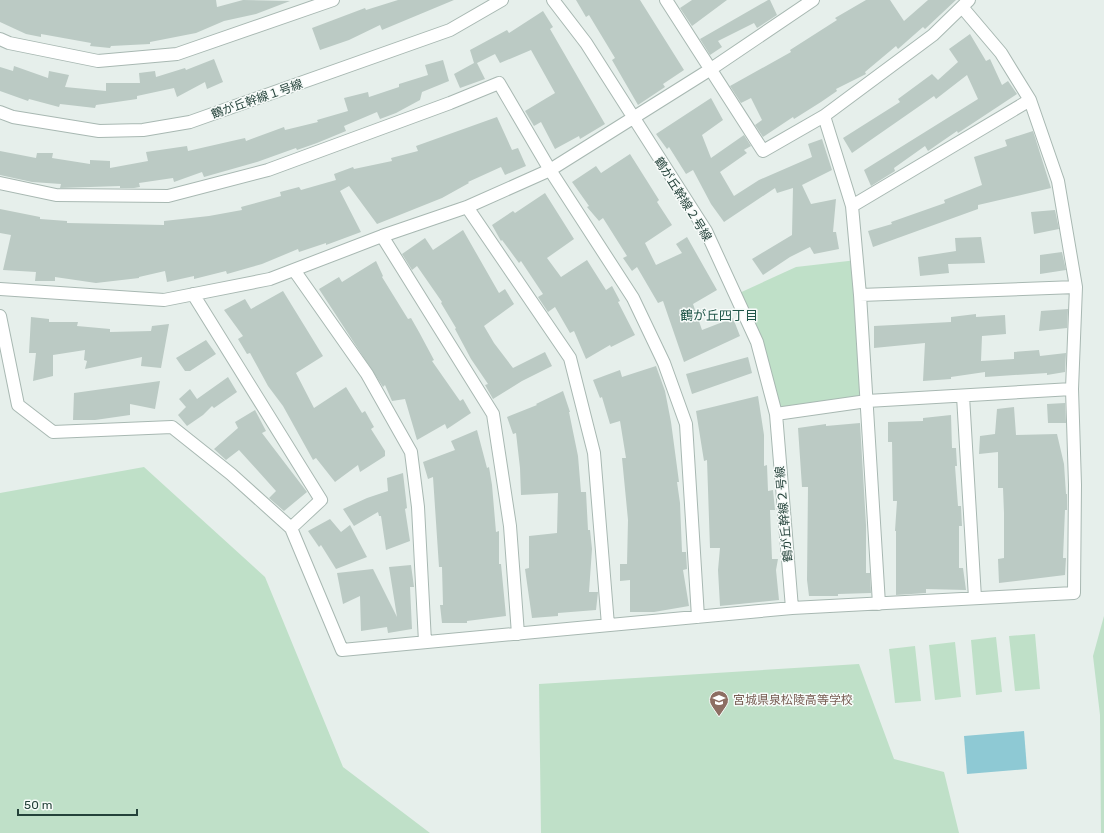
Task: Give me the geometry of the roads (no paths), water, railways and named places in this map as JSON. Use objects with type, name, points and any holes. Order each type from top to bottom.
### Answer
[{"type":"street","points":[[0,39],[9,43],[98,62],[176,54],[314,3],[333,0]]},
{"type":"street","name":"鶴が丘幹線１号線","points":[[0,112],[21,118],[99,130],[143,130],[190,122],[450,30],[502,0]]},
{"type":"street","name":"鶴が丘幹線２号線","points":[[553,0],[586,43],[706,232],[757,342],[776,414],[792,608]]},
{"type":"street","points":[[0,316],[18,405],[53,432],[172,427],[231,474],[291,528],[342,650],[792,608],[1074,593],[1075,485],[1072,389],[1076,287],[1058,181],[1030,100],[966,3],[933,35],[824,116],[763,151],[666,0]]},
{"type":"street","points":[[0,289],[164,300],[270,279],[382,236],[467,207],[550,170],[711,69],[813,0]]},
{"type":"street","points":[[0,183],[56,195],[168,196],[268,170],[450,103],[499,83],[550,170],[633,298],[664,363],[686,424],[698,617]]},
{"type":"street","points":[[852,206],[1030,100]]},
{"type":"street","points":[[824,116],[852,206],[860,295],[879,604]]},
{"type":"street","points":[[467,207],[570,358],[594,453],[608,625]]},
{"type":"street","points":[[382,236],[494,414],[510,526],[518,634]]},
{"type":"street","points":[[294,270],[367,374],[411,452],[418,508],[425,642]]},
{"type":"street","points":[[860,295],[1076,287]]},
{"type":"street","points":[[193,294],[321,500],[291,528]]},
{"type":"street","points":[[776,414],[867,401],[1072,389]]},
{"type":"street","points":[[963,396],[975,598]]},
{"type":"water","points":[[1024,731],[1027,769],[967,774],[964,736]]},
{"type":"place","name":"宮城県泉松陵高等学校","points":[[719,717]]},
{"type":"district","name":"鶴が丘四丁目","points":[[719,315]]}]
